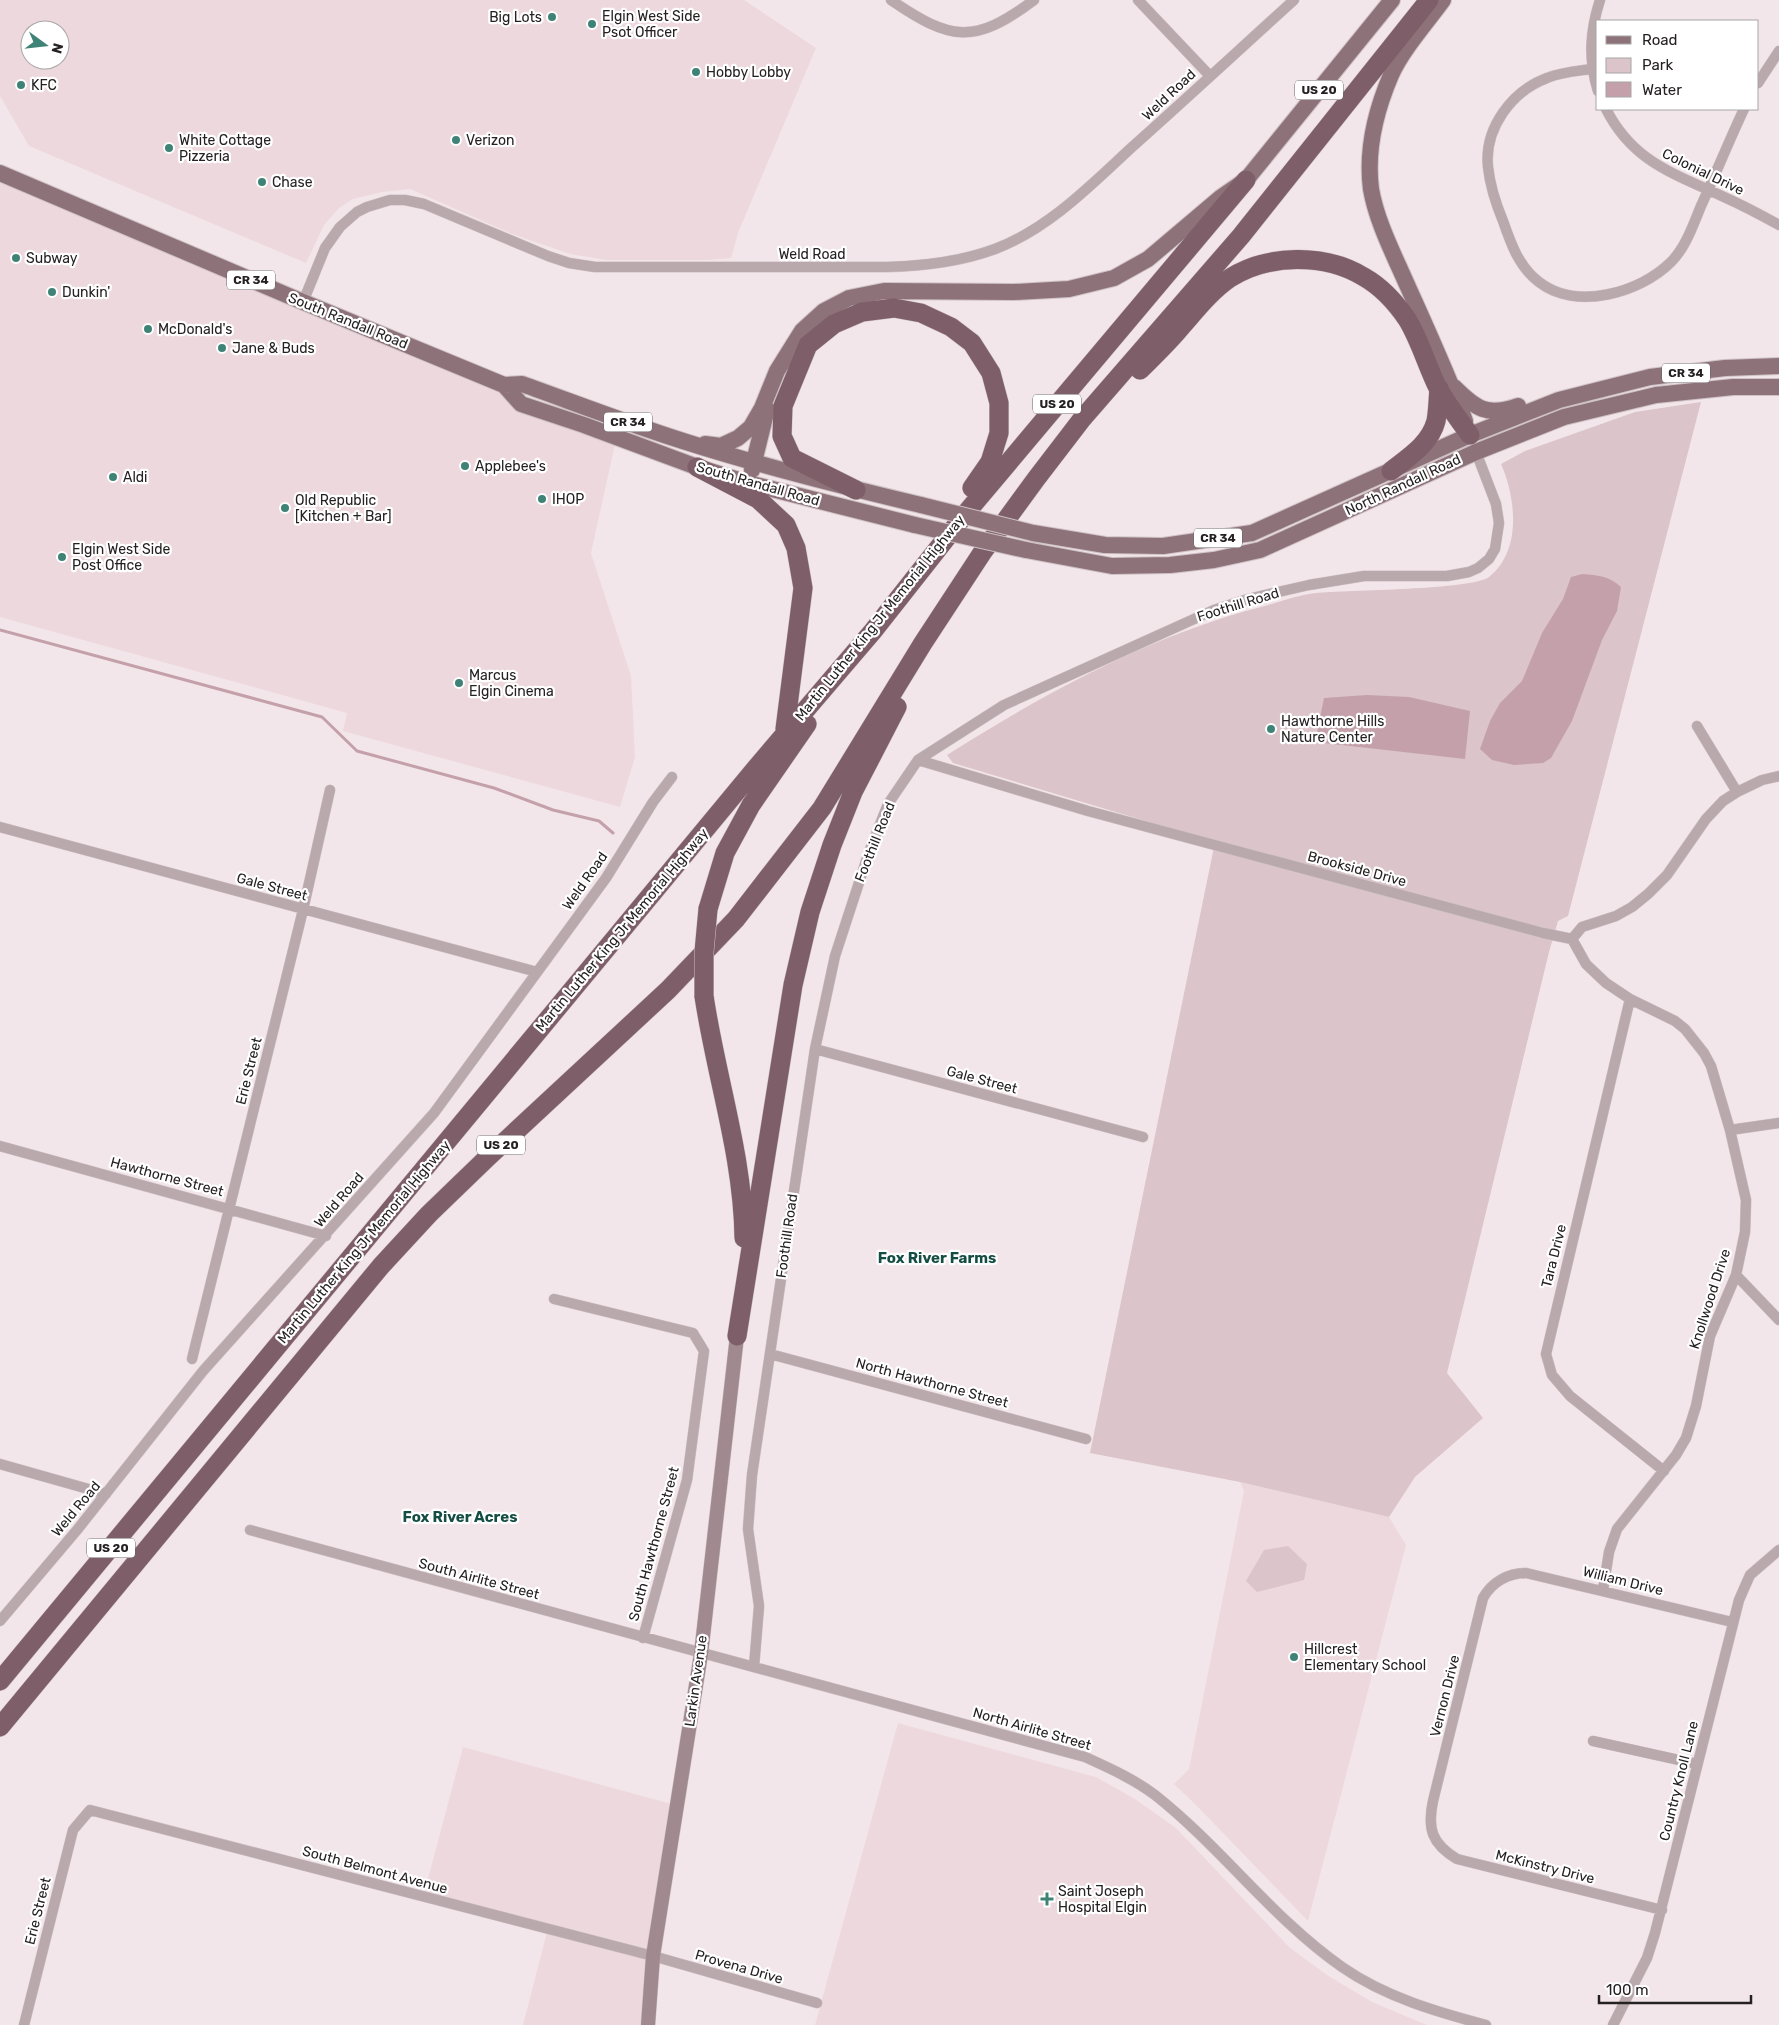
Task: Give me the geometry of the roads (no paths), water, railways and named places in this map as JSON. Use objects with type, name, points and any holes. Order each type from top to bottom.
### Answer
[{"type":"highway","name":"US 20","points":[[1082,419],[1241,236],[1429,0]]},
{"type":"highway","name":"Martin Luther King Jr Memorial Highway","points":[[0,1681],[756,768],[873,631],[966,513],[1246,180]]},
{"type":"highway","points":[[1082,419],[1114,397],[1181,328],[1209,295],[1231,278],[1259,265],[1286,260],[1315,260],[1364,276],[1386,294],[1408,320],[1445,386],[1473,443]]},
{"type":"highway","points":[[756,768],[882,601],[980,479],[990,462],[997,445],[1000,403],[991,373],[972,343],[951,327],[921,313],[894,308],[862,312],[834,324],[808,345],[783,406],[782,436],[792,458],[856,490]]},
{"type":"highway","points":[[1391,471],[1418,450],[1429,436],[1436,421],[1445,386]]},
{"type":"highway","name":"Martin Luther King Jr Memorial Highway","points":[[0,1727],[381,1266],[429,1214],[486,1158],[668,990],[736,919],[822,808],[923,643],[982,553],[1082,419]]},
{"type":"highway","points":[[697,467],[758,498],[786,525],[796,548],[803,588],[786,729]]},
{"type":"highway","points":[[737,1336],[792,985],[810,912],[832,845],[853,792],[912,678],[982,553]]},
{"type":"highway","points":[[737,1336],[744,1254],[743,1207],[739,1167],[710,1036],[704,996],[704,952],[708,909],[725,853],[751,805],[873,631]]},
{"type":"main road","name":"US 20","points":[[1246,180],[1392,0]]},
{"type":"main road","points":[[1443,0],[1413,40],[1392,73],[1376,116],[1370,155],[1372,190],[1384,233],[1445,386],[1481,409],[1494,412],[1504,411],[1566,390],[1595,391]]},
{"type":"main road","name":"South Randall Road","points":[[0,173],[504,385],[522,384],[680,440],[754,462],[856,490],[1033,533]]},
{"type":"main road","points":[[680,440],[721,446],[738,438],[751,427],[762,408],[777,371],[802,331],[824,311],[849,298],[884,292],[1014,292],[1069,289],[1114,278],[1148,259],[1220,198],[1246,180]]},
{"type":"main road","name":"North Randall Road","points":[[1026,550],[1112,566],[1170,565],[1214,560],[1260,550],[1559,400],[1650,377],[1725,368],[1779,366]]},
{"type":"main road","points":[[748,482],[777,371]]},
{"type":"main road","name":"South Randall Road","points":[[504,385],[521,404],[697,467],[915,525],[1026,550]]},
{"type":"main road","name":"North Randall Road","points":[[1033,533],[1105,544],[1163,546],[1252,533],[1391,471],[1473,443],[1564,417],[1656,395],[1733,387],[1779,387]]},
{"type":"main road","name":"Larkin Avenue","points":[[648,2025],[653,1956],[701,1654],[737,1336]]},
{"type":"street","points":[[891,0],[934,27],[950,31],[967,32],[985,29],[998,24],[1034,0]]},
{"type":"street","points":[[1138,0],[1210,76]]},
{"type":"street","name":"Weld Road","points":[[303,302],[325,248],[340,227],[357,212],[367,207],[398,200],[424,204],[548,256],[581,265],[820,268],[910,266],[956,261],[1009,243],[1058,212],[1100,177],[1294,0]]},
{"type":"street","points":[[1596,84],[1592,69],[1592,38],[1595,16],[1600,0]]},
{"type":"street","points":[[1759,81],[1779,51]]},
{"type":"street","points":[[1592,69],[1547,78],[1522,92],[1512,101],[1501,116],[1490,141],[1488,165],[1492,192],[1517,258],[1532,278],[1562,294],[1578,296],[1606,294],[1644,283],[1664,269],[1680,251],[1691,230],[1744,110]]},
{"type":"street","name":"Colonial Drive","points":[[1607,110],[1621,134],[1645,158],[1680,178],[1779,225]]},
{"type":"street","name":"Foothill Road","points":[[754,1667],[759,1606],[748,1529],[752,1476],[815,1049],[835,956],[866,860],[888,804],[918,760],[1004,705],[1214,610],[1248,599],[1309,585],[1364,576],[1447,576],[1478,568],[1489,559],[1495,549],[1499,523],[1496,504],[1473,443]]},
{"type":"street","points":[[1697,726],[1737,792]]},
{"type":"street","name":"Brookside Drive","points":[[918,760],[1229,850],[1572,939]]},
{"type":"street","points":[[1572,939],[1582,927],[1616,916],[1632,907],[1648,894],[1667,875],[1706,819],[1723,801],[1762,780],[1779,776]]},
{"type":"street","name":"Weld Road","points":[[0,1621],[106,1494],[203,1371],[326,1236],[434,1113],[606,878],[653,802],[672,778]]},
{"type":"street","name":"Erie Street","points":[[192,1359],[303,910],[330,790]]},
{"type":"street","name":"Gale Street","points":[[0,828],[537,972]]},
{"type":"street","name":"Knollwood Drive","points":[[1572,939],[1586,964],[1606,983],[1630,999],[1675,1021],[1686,1029],[1704,1053],[1711,1066],[1730,1130],[1746,1200],[1745,1232],[1736,1274],[1710,1336],[1696,1406],[1686,1438],[1664,1471],[1617,1529],[1607,1560],[1603,1590]]},
{"type":"street","name":"Tara Drive","points":[[1630,999],[1546,1354],[1552,1375],[1570,1396],[1664,1471]]},
{"type":"street","name":"Gale Street","points":[[815,1049],[1142,1137]]},
{"type":"street","points":[[1730,1130],[1779,1123]]},
{"type":"street","name":"Hawthorne Street","points":[[0,1146],[326,1236]]},
{"type":"street","points":[[1736,1274],[1779,1320]]},
{"type":"street","name":"South Hawthorne Street","points":[[554,1299],[692,1333],[704,1351],[687,1480],[644,1638]]},
{"type":"street","name":"North Hawthorne Street","points":[[770,1354],[1086,1439]]},
{"type":"street","points":[[0,1464],[106,1494]]},
{"type":"street","name":"South Airlite Street","points":[[250,1530],[701,1654]]},
{"type":"street","name":"Country Knoll Lane","points":[[1613,2025],[1647,1958],[1662,1910],[1739,1600],[1750,1575],[1779,1550]]},
{"type":"street","name":"William Drive","points":[[1507,1577],[1518,1573],[1526,1573],[1732,1622]]},
{"type":"street","name":"Vernon Drive","points":[[1432,1834],[1430,1819],[1433,1802],[1484,1598],[1491,1587],[1507,1577]]},
{"type":"street","name":"North Airlite Street","points":[[701,1654],[1076,1754],[1118,1773],[1154,1794],[1198,1832],[1282,1918],[1343,1968],[1379,1988],[1413,2003],[1466,2023],[1486,2025]]},
{"type":"street","points":[[1594,1741],[1697,1764]]},
{"type":"street","name":"Erie Street","points":[[24,2025],[73,1830],[90,1810]]},
{"type":"street","name":"South Belmont Avenue","points":[[90,1810],[653,1956]]},
{"type":"street","name":"McKinstry Drive","points":[[1432,1834],[1440,1848],[1457,1859],[1469,1863],[1662,1910]]},
{"type":"street","name":"Provena Drive","points":[[653,1956],[817,2003]]},
{"type":"water","points":[[1582,574],[1612,580],[1621,587],[1617,611],[1602,640],[1572,721],[1551,758],[1543,763],[1514,765],[1492,760],[1480,749],[1490,721],[1500,703],[1522,681],[1542,633],[1563,599],[1571,577]]},
{"type":"water","points":[[1367,695],[1409,697],[1470,711],[1465,759],[1315,742],[1324,698]]},
{"type":"waterway","points":[[0,630],[322,717],[357,751],[494,788],[553,810],[599,821],[613,833]]},
{"type":"place","name":"Big Lots","points":[[552,17]]},
{"type":"place","name":"Elgin West Side Psot Officer","points":[[592,24]]},
{"type":"place","name":"Hobby Lobby","points":[[696,72]]},
{"type":"place","name":"KFC","points":[[21,85]]},
{"type":"place","name":"Verizon","points":[[456,140]]},
{"type":"place","name":"White Cottage Pizzeria","points":[[169,148]]},
{"type":"place","name":"Chase","points":[[262,182]]},
{"type":"place","name":"Subway","points":[[16,258]]},
{"type":"place","name":"Dunkin'","points":[[52,292]]},
{"type":"place","name":"McDonald's","points":[[148,329]]},
{"type":"place","name":"Jane & Buds","points":[[222,348]]},
{"type":"place","name":"Applebee's","points":[[465,466]]},
{"type":"place","name":"Aldi","points":[[113,477]]},
{"type":"place","name":"IHOP","points":[[542,499]]},
{"type":"place","name":"Old Republic [Kitchen + Bar]","points":[[285,508]]},
{"type":"place","name":"Elgin West Side Post Office","points":[[62,557]]},
{"type":"place","name":"Marcus Elgin Cinema","points":[[459,683]]},
{"type":"place","name":"Hawthorne Hills Nature Center","points":[[1271,729]]},
{"type":"place","name":"Hillcrest Elementary School","points":[[1294,1657]]},
{"type":"place","name":"Saint Joseph Hospital Elgin","points":[[1047,1899]]},
{"type":"district","name":"Fox River Farms","points":[[937,1258]]},
{"type":"district","name":"Fox River Acres","points":[[460,1517]]}]
